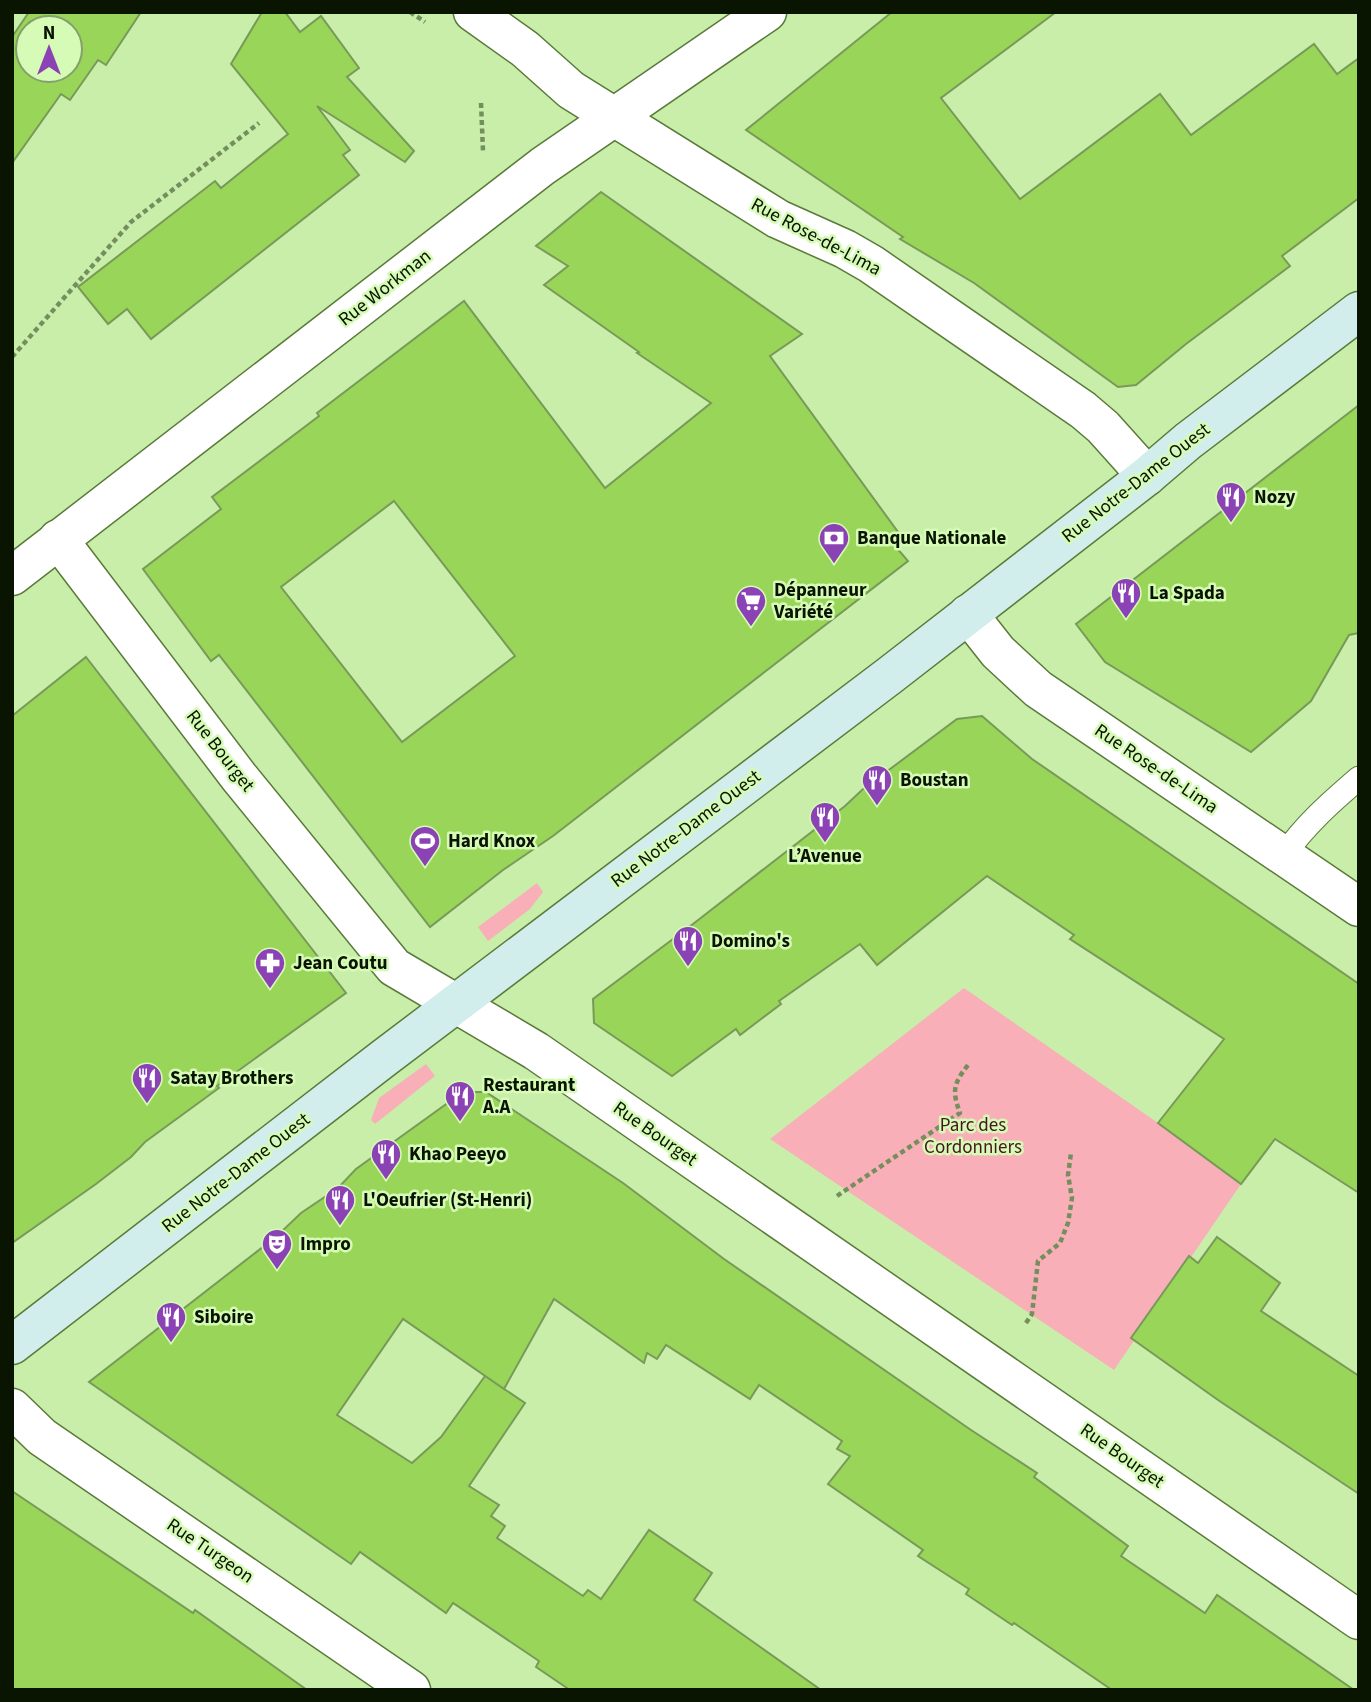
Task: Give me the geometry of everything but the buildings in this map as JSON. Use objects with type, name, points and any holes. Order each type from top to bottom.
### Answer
[{"type":"main road","name":"Rue Notre-Dame Ouest","points":[[12,1345],[968,614],[1359,311]]},
{"type":"street","name":"Rue Rose-de-Lima","points":[[472,12],[525,49],[570,90],[778,219],[845,249],[899,282],[1083,410],[1147,476]]},
{"type":"street","name":"Rue Workman","points":[[12,576],[543,166],[767,12]]},
{"type":"street","name":"Rue Bourget","points":[[58,539],[239,777],[394,967],[536,1051],[1359,1620]]},
{"type":"street","name":"Rue Rose-de-Lima","points":[[968,614],[998,652],[1038,689],[1359,907]]},
{"type":"street","name":"Rue Turgeon","points":[[12,1408],[42,1437],[411,1690]]},
{"type":"lane","points":[[1284,855],[1302,830],[1359,778]]},
{"type":"path","points":[[481,103],[483,151]]},
{"type":"path","points":[[12,357],[131,222],[260,123]]},
{"type":"path","points":[[837,1196],[960,1113],[955,1097],[956,1080],[968,1066]]},
{"type":"path","points":[[1026,1323],[1032,1314],[1038,1261],[1060,1243],[1068,1223],[1072,1198],[1068,1175],[1071,1153]]},
{"type":"green space","points":[[537,883],[543,892],[530,909],[488,941],[478,927]]},
{"type":"green space","name":"Parc des Cordonniers","points":[[964,988],[1241,1184],[1114,1370],[770,1139]]},
{"type":"green space","points":[[426,1064],[435,1076],[375,1124],[371,1120],[379,1098]]},
{"type":"place","name":"Nozy","points":[[1231,524]]},
{"type":"place","name":"Banque Nationale","points":[[834,565]]},
{"type":"place","name":"La Spada","points":[[1126,620]]},
{"type":"place","name":"Dépanneur Variété","points":[[751,628]]},
{"type":"place","name":"Boustan","points":[[877,807]]},
{"type":"place","name":"L’Avenue","points":[[825,844]]},
{"type":"place","name":"Hard Knox","points":[[425,868]]},
{"type":"place","name":"Domino's","points":[[688,968]]},
{"type":"place","name":"Jean Coutu","points":[[270,990]]},
{"type":"place","name":"Satay Brothers","points":[[147,1105]]},
{"type":"place","name":"Restaurant A.A","points":[[460,1123]]},
{"type":"place","name":"Khao Peeyo","points":[[386,1181]]},
{"type":"place","name":"L'Oeufrier (St-Henri)","points":[[340,1227]]},
{"type":"place","name":"Impro","points":[[277,1271]]},
{"type":"place","name":"Siboire","points":[[171,1344]]}]
